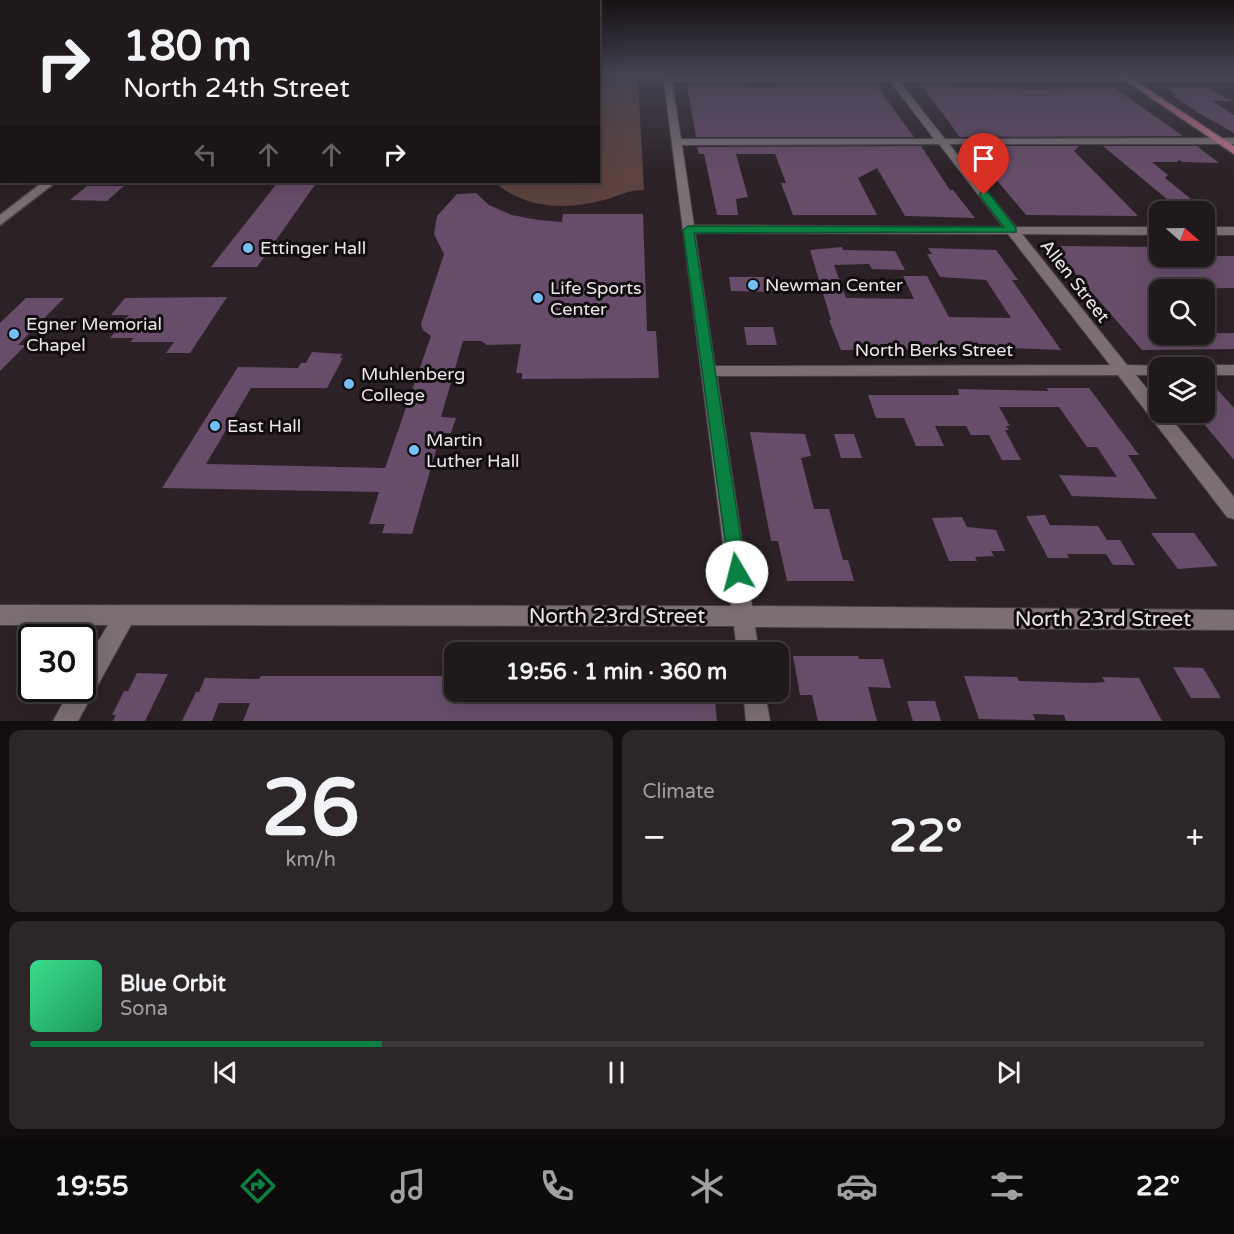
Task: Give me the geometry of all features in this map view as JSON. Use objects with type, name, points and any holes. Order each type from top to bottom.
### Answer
[{"type":"main road","points":[[1171,108],[1234,151]]},
{"type":"street","points":[[671,108],[747,642]]},
{"type":"street","name":"Allen Street","points":[[916,108],[1234,511]]},
{"type":"street","points":[[676,142],[1234,141]]},
{"type":"street","points":[[0,221],[49,183]]},
{"type":"street","points":[[688,230],[1149,231]]},
{"type":"street","points":[[1215,231],[1234,231]]},
{"type":"street","points":[[1215,370],[1234,369]]},
{"type":"street","name":"North Berks Street","points":[[708,371],[1149,370]]},
{"type":"street","name":"North 23rd Street","points":[[0,615],[743,616],[1234,620]]},
{"type":"street","points":[[65,721],[125,615]]},
{"type":"street","points":[[755,702],[758,721]]},
{"type":"shaded area","points":[[600,108],[640,108],[644,190],[628,192],[590,203],[562,206],[534,203],[508,192],[497,184],[600,183]]},
{"type":"building","points":[[691,108],[893,108],[914,137],[696,137]]},
{"type":"building","points":[[938,108],[1143,108],[1183,136],[960,137]]},
{"type":"building","points":[[1190,108],[1222,108],[1234,115],[1234,133]]},
{"type":"building","points":[[921,146],[950,190],[953,190],[975,218],[905,216],[877,168],[858,178],[877,215],[793,215],[781,183],[786,183],[775,154],[736,154],[748,197],[736,199],[738,215],[717,215],[704,154],[699,154],[697,147]]},
{"type":"building","points":[[968,146],[1079,146],[1074,151],[1138,216],[1026,215]]},
{"type":"building","points":[[1103,146],[1197,146],[1219,163],[1179,160],[1177,162],[1152,162],[1168,175],[1165,178],[1193,201],[1169,201]]},
{"type":"building","name":"Ettinger Hall","points":[[277,183],[316,183],[257,267],[211,267]]},
{"type":"building","points":[[87,186],[124,186],[107,201],[70,200]]},
{"type":"building","name":"Life Sports Center","points":[[476,193],[489,205],[512,215],[538,220],[562,222],[563,214],[643,214],[647,331],[656,331],[659,378],[522,379],[522,373],[516,373],[521,344],[487,345],[481,341],[463,341],[441,417],[456,418],[451,433],[441,433],[412,534],[382,533],[385,524],[369,524],[379,492],[162,488],[238,367],[298,368],[301,363],[306,363],[312,352],[342,354],[340,358],[343,358],[327,388],[251,388],[206,464],[385,468],[431,336],[423,330],[421,324],[444,254],[434,234],[437,216],[457,194]]},
{"type":"building","points":[[1057,246],[1149,247],[1149,267],[1215,267],[1215,256],[1234,256],[1234,288],[1215,288],[1215,279],[1149,279],[1149,345],[1215,345],[1215,333],[1234,333],[1234,349],[1142,350],[1055,248],[1058,248]]},
{"type":"building","points":[[842,247],[843,250],[895,251],[905,270],[872,269],[869,264],[834,265],[846,298],[914,299],[903,276],[927,276],[949,317],[1011,318],[986,280],[940,277],[927,254],[932,254],[928,248],[996,250],[1018,280],[1012,280],[1061,350],[1008,348],[841,350],[829,320],[831,320],[810,250]]},
{"type":"building","name":"Newman Center","points":[[729,277],[773,277],[777,292],[731,291]]},
{"type":"building","points":[[227,297],[190,353],[166,353],[174,342],[130,342],[134,338],[110,338],[129,315],[111,315],[125,298]]},
{"type":"building","name":"Egner Memorial Chapel","points":[[26,298],[64,298],[18,345],[26,345],[0,371],[0,323]]},
{"type":"building","points":[[744,327],[773,327],[777,345],[747,345]]},
{"type":"building","points":[[1046,388],[1089,388],[1139,455],[1128,455],[1157,499],[1072,496],[1059,475],[1117,477],[1097,447],[1087,447],[1059,407],[999,407],[1010,426],[1006,426],[1009,430],[1005,430],[1021,460],[1002,460],[989,435],[971,435],[966,426],[935,426],[944,446],[916,446],[904,418],[876,418],[868,395],[959,395],[958,389],[1049,391]]},
{"type":"building","points":[[1215,388],[1234,408],[1234,460],[1203,423],[1215,423]]},
{"type":"building","points":[[750,432],[805,434],[811,456],[801,458],[814,509],[829,509],[843,560],[848,560],[854,581],[787,581],[778,541],[771,541]]},
{"type":"building","points":[[834,434],[854,434],[862,458],[841,458]]},
{"type":"building","points":[[1045,515],[1050,525],[1098,526],[1107,540],[1120,540],[1135,565],[1113,565],[1106,554],[1067,554],[1069,558],[1048,558],[1026,516]]},
{"type":"building","points":[[962,517],[967,527],[996,530],[1005,551],[991,551],[994,556],[975,557],[977,561],[949,561],[932,518]]},
{"type":"building","points":[[1151,533],[1194,533],[1218,566],[1178,569]]},
{"type":"building","points":[[793,656],[858,656],[859,659],[883,659],[891,688],[868,687],[877,721],[818,721],[812,695],[800,695]]},
{"type":"building","points":[[1173,667],[1203,668],[1221,698],[1191,698]]},
{"type":"building","points":[[137,673],[168,674],[145,721],[113,721],[116,715],[112,715],[124,691],[128,691]]},
{"type":"building","points":[[261,676],[444,676],[444,702],[715,702],[717,721],[243,721],[250,703],[219,703],[212,721],[182,721],[205,678],[259,679]]},
{"type":"building","points":[[964,676],[1017,677],[1019,681],[1092,683],[1105,682],[1102,677],[1139,678],[1162,721],[1066,721],[1064,715],[1033,714],[1035,720],[979,719]]},
{"type":"building","points":[[907,701],[935,701],[941,721],[913,721]]},
{"type":"place","name":"Ettinger Hall","points":[[248,248]]},
{"type":"place","name":"Newman Center","points":[[753,285]]},
{"type":"place","name":"Life Sports Center","points":[[538,298]]},
{"type":"place","name":"Egner Memorial Chapel","points":[[14,334]]},
{"type":"place","name":"Muhlenberg College","points":[[349,384]]},
{"type":"place","name":"East Hall","points":[[215,426]]},
{"type":"place","name":"Martin Luther Hall","points":[[414,450]]},
{"type":"route","points":[[737,572],[688,230],[1012,230],[984,195]]}]
